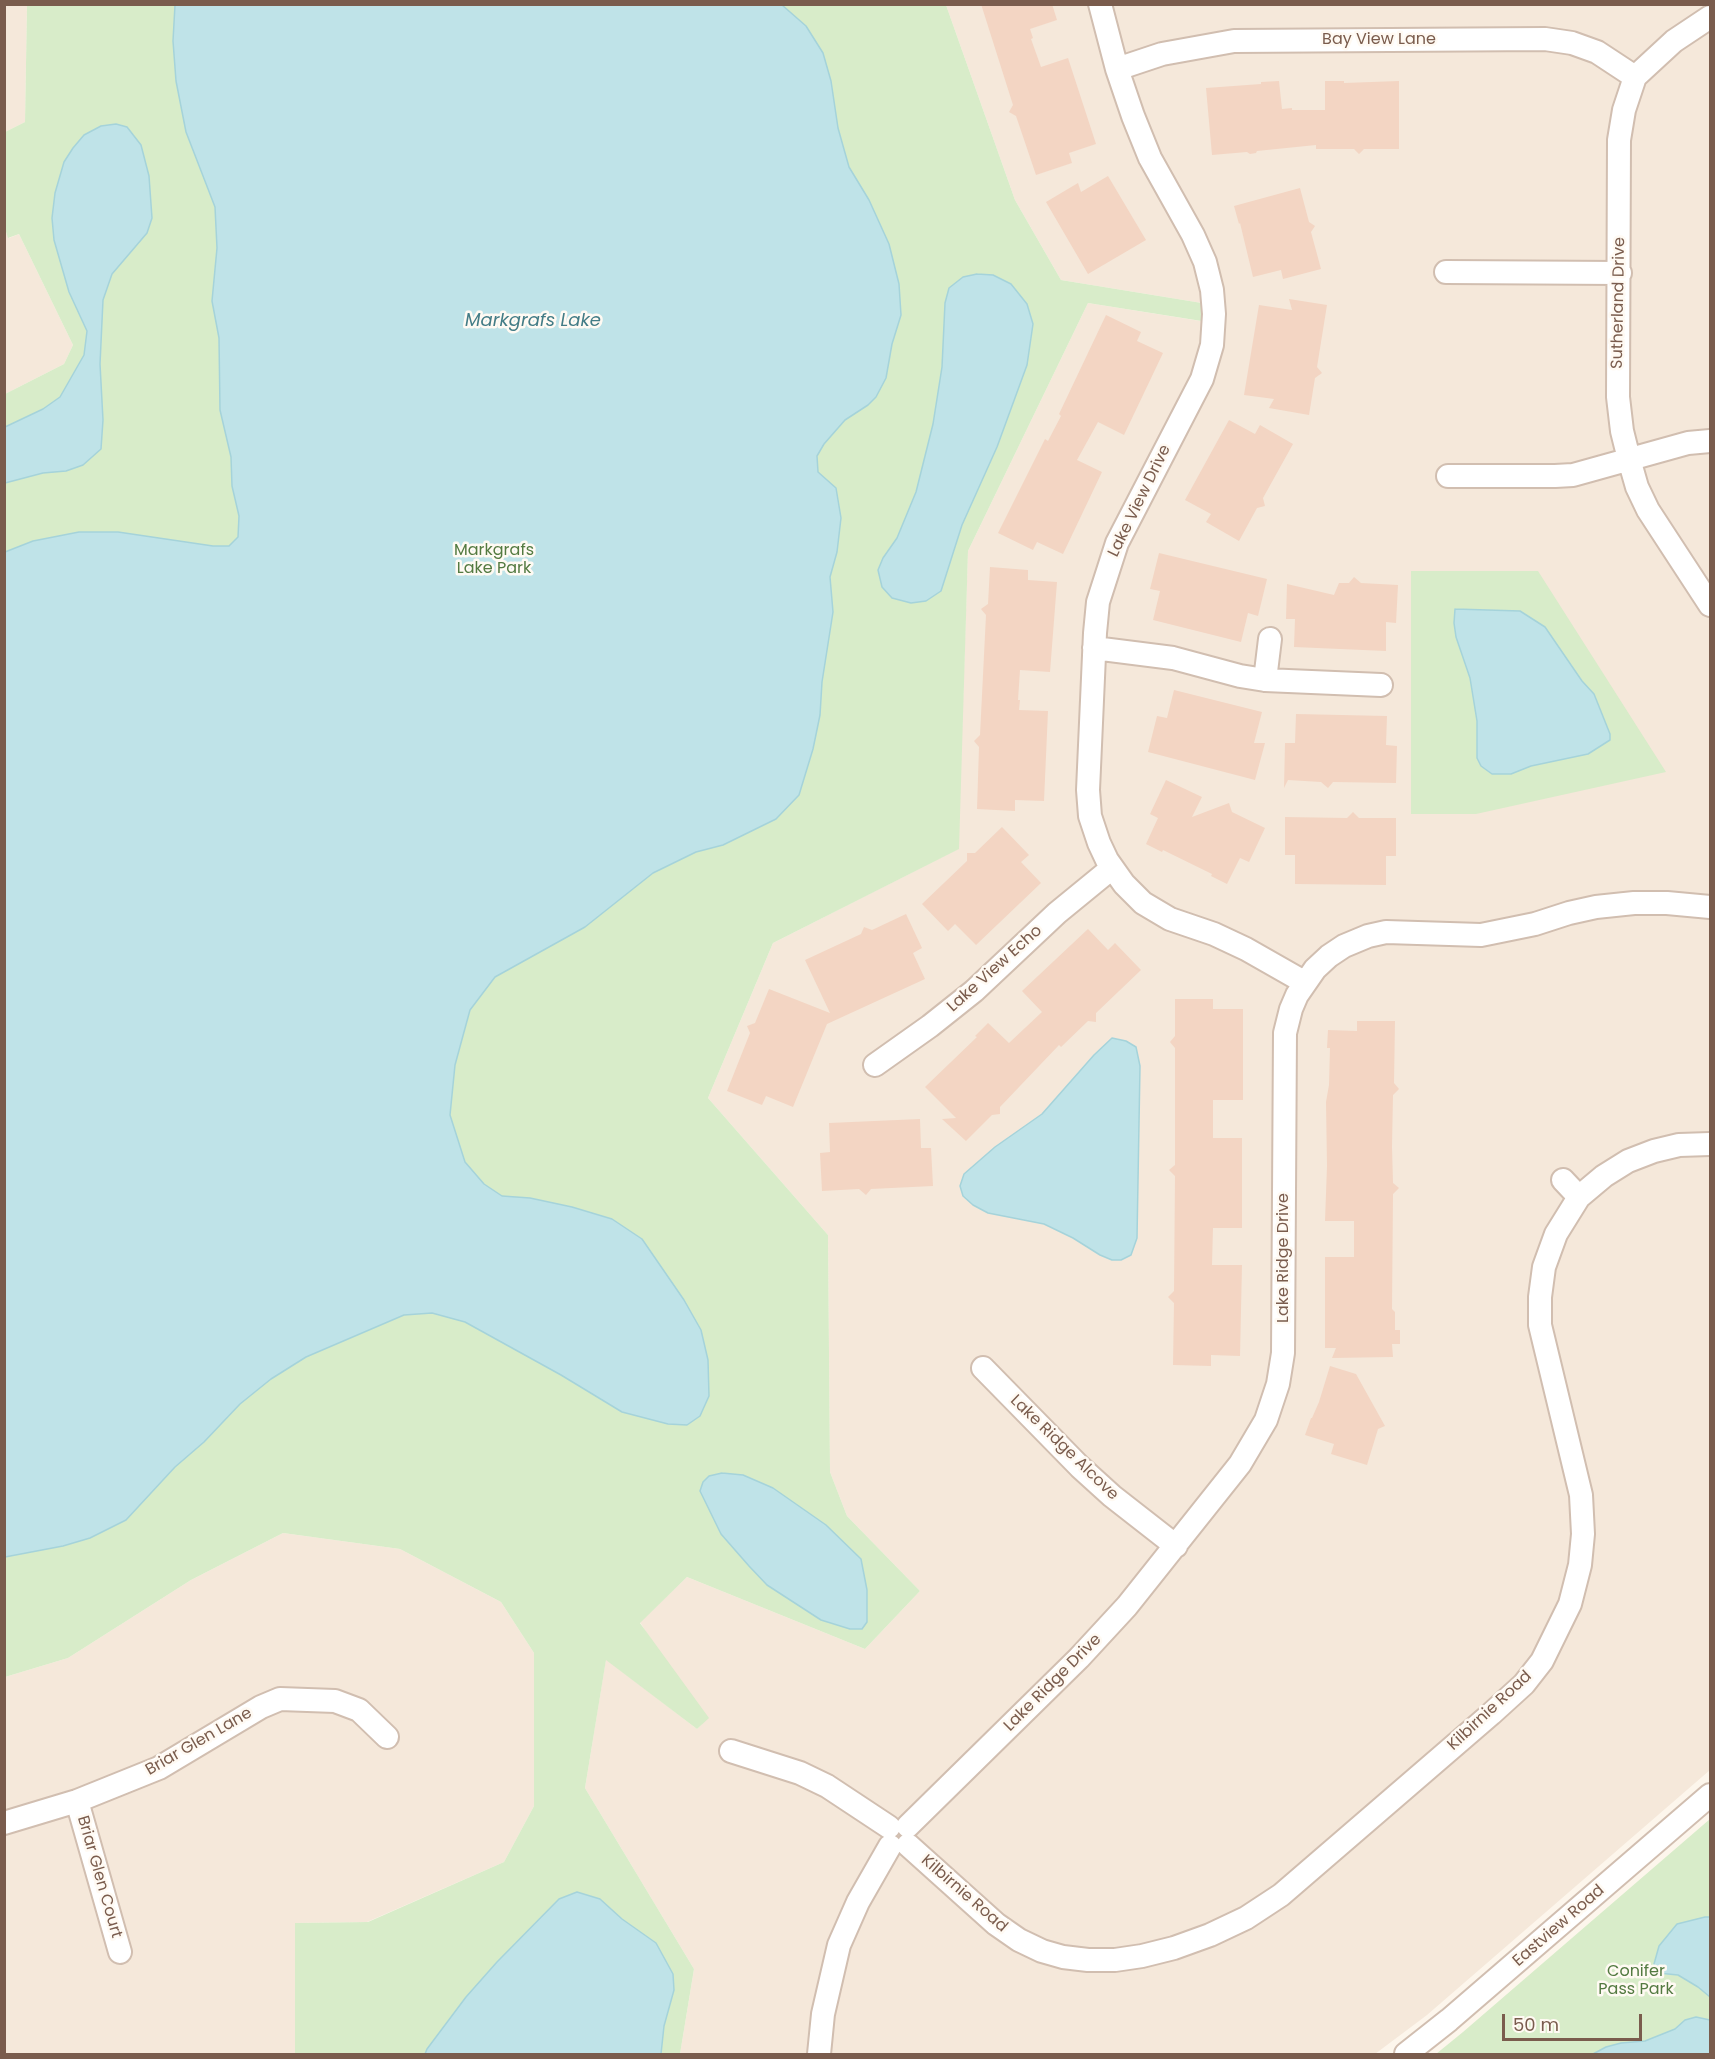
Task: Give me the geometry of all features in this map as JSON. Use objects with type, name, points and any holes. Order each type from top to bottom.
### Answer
[{"type":"street","name":"Lake View Drive","points":[[1100,4],[1129,106],[1150,158],[1193,235],[1205,262],[1212,290],[1214,314],[1212,345],[1202,379],[1123,531],[1109,564],[1098,602],[1094,648],[1089,807],[1099,843],[1112,868],[1130,891],[1157,912],[1246,949],[1304,982]]},
{"type":"street","name":"Sutherland Drive","points":[[1710,17],[1674,41],[1635,77],[1624,110],[1620,140],[1618,397],[1622,431],[1637,487],[1648,510],[1710,605]]},
{"type":"street","name":"Bay View Lane","points":[[1117,69],[1162,54],[1234,41],[1545,39],[1572,43],[1597,52],[1635,77]]},
{"type":"street","points":[[1446,272],[1620,273]]},
{"type":"street","points":[[1448,476],[1555,477],[1573,475],[1688,443],[1710,441]]},
{"type":"street","points":[[1265,680],[1270,639]]},
{"type":"street","points":[[1094,648],[1164,656],[1240,676],[1265,680],[1381,685]]},
{"type":"street","name":"Lake View Echo","points":[[875,1065],[974,991],[1057,913],[1112,868]]},
{"type":"street","name":"Lake Ridge Drive","points":[[819,2055],[823,2014],[839,1945],[858,1902],[899,1836],[1079,1658],[1127,1606],[1249,1451],[1269,1413],[1278,1384],[1283,1341],[1286,1033],[1291,1009],[1304,982],[1336,951],[1351,942],[1376,934],[1411,932],[1481,935],[1519,928],[1596,907],[1634,903],[1710,907]]},
{"type":"street","name":"Kilbirnie Road","points":[[731,1752],[771,1763],[827,1786],[899,1836],[996,1924],[1019,1940],[1042,1951],[1088,1960],[1115,1960],[1174,1948],[1210,1935],[1246,1918],[1281,1895],[1524,1684],[1542,1661],[1570,1604],[1580,1565],[1583,1534],[1581,1495],[1540,1325],[1540,1297],[1544,1267],[1556,1234],[1579,1197],[1604,1176],[1628,1161],[1679,1145],[1710,1144]]},
{"type":"street","points":[[1563,1180],[1579,1197]]},
{"type":"street","name":"Lake Ridge Alcove","points":[[983,1368],[1080,1467],[1112,1496],[1176,1546]]},
{"type":"street","name":"Briar Glen Lane","points":[[4,1823],[77,1801],[159,1768],[261,1707],[280,1699],[335,1701],[359,1710],[387,1737]]},
{"type":"street","name":"Eastview Road","points":[[1406,2055],[1710,1795]]},
{"type":"street","name":"Briar Glen Court","points":[[77,1801],[120,1952]]},
{"type":"shaded area","points":[[5,5],[27,5],[25,122],[5,132]]},
{"type":"shaded area","points":[[946,5],[1710,5],[1710,1770],[1427,2015],[1375,2054],[680,2054],[694,1969],[585,1788],[606,1659],[697,1729],[702,1724],[640,1622],[687,1577],[865,1649],[920,1591],[847,1516],[830,1472],[828,1235],[708,1098],[773,943],[958,849],[968,551],[1088,303],[1213,323],[1214,305],[1061,280],[1015,200]]},
{"type":"shaded area","points":[[4,229],[9,238],[19,234],[73,345],[64,364],[5,394]]},
{"type":"shaded area","points":[[283,1533],[400,1549],[501,1602],[534,1653],[534,1806],[504,1862],[367,1922],[295,1923],[295,2054],[5,2054],[5,1677],[68,1658],[191,1580]]},
{"type":"green space","name":"Markgrafs Lake","points":[[27,5],[946,5],[1015,200],[1061,280],[1214,305],[1214,323],[1088,303],[968,551],[959,849],[773,943],[708,1098],[828,1235],[830,1472],[847,1516],[920,1591],[865,1649],[687,1577],[640,1623],[709,1718],[697,1729],[606,1660],[585,1788],[694,1969],[680,2054],[295,2054],[295,1923],[368,1922],[504,1862],[534,1806],[534,1653],[501,1602],[400,1549],[283,1533],[191,1580],[68,1658],[5,1677],[5,394],[64,364],[73,345],[19,234],[8,238],[5,229],[5,132],[25,122]]},
{"type":"green space","points":[[1411,571],[1538,571],[1666,772],[1476,814],[1411,814]]},
{"type":"green space","name":"Conifer Pass Park","points":[[1710,1819],[1710,2054],[1436,2054],[1463,2032]]},
{"type":"water","name":"Markgrafs Lake","points":[[175,5],[782,5],[806,26],[823,53],[831,81],[838,128],[849,167],[869,200],[889,244],[899,284],[901,315],[892,344],[886,378],[876,397],[845,420],[824,444],[817,456],[818,472],[836,488],[841,518],[837,552],[830,577],[833,612],[822,682],[820,715],[813,749],[799,795],[776,819],[723,845],[696,852],[653,873],[585,927],[495,977],[470,1010],[455,1065],[450,1115],[465,1162],[484,1184],[502,1196],[530,1198],[612,1219],[642,1239],[684,1300],[701,1330],[708,1360],[709,1396],[700,1416],[687,1425],[668,1424],[622,1412],[465,1322],[432,1313],[404,1315],[306,1357],[271,1379],[240,1404],[204,1442],[175,1467],[126,1520],[90,1538],[63,1546],[5,1557],[5,552],[33,541],[79,532],[118,532],[213,546],[229,546],[238,537],[239,516],[232,486],[231,457],[220,410],[219,338],[212,301],[217,248],[215,207],[186,132],[176,81],[173,41]]},
{"type":"water","points":[[116,124],[127,127],[141,145],[149,176],[152,218],[147,233],[112,274],[103,300],[100,364],[103,420],[101,449],[83,465],[66,471],[43,473],[5,483],[5,427],[43,409],[60,397],[84,355],[87,331],[69,292],[54,240],[52,218],[55,193],[64,162],[84,135],[101,126]]},
{"type":"water","points":[[977,274],[993,275],[1011,284],[1027,304],[1033,324],[1027,365],[997,447],[962,525],[941,591],[926,601],[911,603],[892,598],[882,587],[878,570],[883,558],[897,538],[916,492],[933,424],[942,367],[945,303],[949,288],[963,277]]},
{"type":"water","points":[[1455,609],[1520,611],[1545,627],[1582,681],[1594,694],[1610,734],[1610,740],[1588,754],[1531,766],[1511,774],[1492,774],[1481,766],[1477,758],[1477,721],[1470,678],[1456,637]]},
{"type":"water","points":[[1112,1038],[1126,1041],[1136,1047],[1140,1066],[1137,1238],[1131,1255],[1121,1260],[1112,1260],[1100,1255],[1044,1224],[988,1213],[973,1205],[963,1196],[960,1186],[964,1174],[995,1147],[1042,1114]]},
{"type":"water","points":[[722,1473],[743,1475],[773,1488],[826,1525],[861,1559],[867,1590],[867,1622],[862,1629],[850,1629],[821,1620],[767,1585],[749,1566],[721,1534],[700,1491],[703,1482],[709,1476]]},
{"type":"water","points":[[577,1892],[600,1899],[622,1919],[656,1943],[673,1974],[674,1990],[664,2026],[661,2054],[425,2054],[466,1997],[497,1962],[559,1899]]},
{"type":"water","points":[[1710,1917],[1710,1997],[1678,1975],[1658,1973],[1654,1964],[1659,1946],[1677,1924]]},
{"type":"water","points":[[1696,2017],[1710,2020],[1710,2054],[1593,2054],[1621,2043],[1645,2041],[1675,2029],[1685,2020]]},
{"type":"building","points":[[981,4],[1052,4],[1057,20],[1030,29],[1033,38],[1031,39],[1041,67],[1068,58],[1096,144],[1069,153],[1072,163],[1036,175],[1016,116],[1009,112],[1013,105]]},
{"type":"building","points":[[1279,81],[1282,109],[1325,110],[1325,81],[1344,81],[1344,83],[1399,81],[1399,149],[1364,149],[1359,154],[1354,149],[1316,149],[1316,145],[1257,151],[1250,154],[1247,152],[1212,155],[1206,88]]},
{"type":"building","points":[[1108,176],[1146,240],[1088,274],[1046,202],[1078,183],[1081,192]]},
{"type":"building","points":[[1300,188],[1309,222],[1315,226],[1311,232],[1321,269],[1283,279],[1281,270],[1253,277],[1234,206]]},
{"type":"building","points":[[1289,299],[1327,305],[1317,367],[1322,373],[1315,378],[1309,415],[1269,408],[1274,399],[1244,395],[1259,305],[1292,310]]},
{"type":"building","points":[[1106,315],[1141,332],[1137,341],[1163,353],[1124,435],[1098,422],[1077,460],[1102,472],[1063,554],[1037,542],[1033,550],[998,533],[1045,439],[1048,441],[1061,416],[1059,414]]},
{"type":"building","points":[[1229,420],[1255,434],[1260,425],[1293,444],[1263,498],[1265,506],[1257,508],[1239,541],[1206,522],[1211,514],[1185,500]]},
{"type":"building","points":[[1159,553],[1267,579],[1258,616],[1248,613],[1241,642],[1153,620],[1160,591],[1150,589]]},
{"type":"building","points":[[990,567],[1028,570],[1028,580],[1057,582],[1050,672],[1020,670],[1018,700],[1020,700],[1019,710],[1048,711],[1044,801],[1015,800],[1015,811],[977,809],[979,747],[974,741],[980,735],[986,615],[981,609],[988,604]]},
{"type":"building","points":[[1354,577],[1361,583],[1398,585],[1396,623],[1386,622],[1386,651],[1294,647],[1295,619],[1286,619],[1287,584],[1334,595],[1339,583],[1349,583]]},
{"type":"building","points":[[1174,690],[1262,712],[1254,743],[1265,743],[1255,780],[1148,752],[1157,716],[1167,718]]},
{"type":"building","points":[[1296,714],[1387,716],[1386,745],[1397,746],[1396,783],[1333,782],[1328,788],[1321,782],[1288,780],[1284,788],[1285,743],[1295,743]]},
{"type":"building","points":[[1166,780],[1202,797],[1192,817],[1229,803],[1232,812],[1265,828],[1249,862],[1240,858],[1227,884],[1211,876],[1212,874],[1146,844],[1158,818],[1150,814]]},
{"type":"building","points":[[1353,812],[1359,818],[1396,818],[1396,856],[1386,856],[1386,885],[1295,884],[1295,855],[1285,855],[1285,817],[1347,818]]},
{"type":"building","points":[[1002,827],[1029,855],[1021,862],[1041,883],[976,945],[955,924],[948,931],[922,904],[967,861],[967,853],[975,853]]},
{"type":"building","points":[[906,914],[922,948],[913,953],[925,979],[827,1024],[793,1107],[766,1096],[762,1105],[727,1091],[750,1033],[747,1026],[755,1023],[769,989],[830,1013],[805,960],[861,934],[864,927],[872,930]]},
{"type":"building","points":[[1088,929],[1108,950],[1115,943],[1141,970],[1096,1013],[1096,1022],[1088,1021],[1061,1047],[1059,1045],[1000,1107],[1000,1114],[992,1115],[966,1141],[942,1119],[956,1118],[925,1087],[977,1037],[975,1036],[988,1023],[1009,1043],[1042,1012],[1022,991]]},
{"type":"building","points":[[1175,999],[1213,999],[1213,1009],[1243,1009],[1243,1100],[1213,1100],[1213,1138],[1242,1138],[1242,1228],[1213,1228],[1212,1265],[1242,1265],[1240,1356],[1211,1355],[1211,1366],[1173,1365],[1174,1303],[1168,1297],[1174,1291],[1175,1176],[1169,1170],[1175,1165],[1175,1048],[1170,1042],[1175,1036]]},
{"type":"building","points":[[1357,1021],[1395,1021],[1394,1083],[1399,1089],[1393,1095],[1392,1147],[1393,1183],[1399,1188],[1393,1194],[1392,1309],[1395,1312],[1395,1330],[1400,1330],[1400,1344],[1392,1344],[1393,1357],[1332,1358],[1336,1348],[1325,1348],[1325,1257],[1354,1257],[1354,1221],[1325,1221],[1326,1102],[1330,1048],[1327,1048],[1328,1030],[1357,1031]]},
{"type":"building","points":[[920,1119],[921,1148],[931,1148],[933,1186],[871,1189],[866,1195],[859,1189],[822,1191],[820,1153],[830,1152],[829,1123]]},
{"type":"building","points":[[1330,1366],[1356,1374],[1385,1426],[1378,1429],[1367,1465],[1331,1454],[1334,1444],[1305,1435],[1319,1402]]},
{"type":"park label","name":"Markgrafs Lake Park","points":[[494,560]]}]
